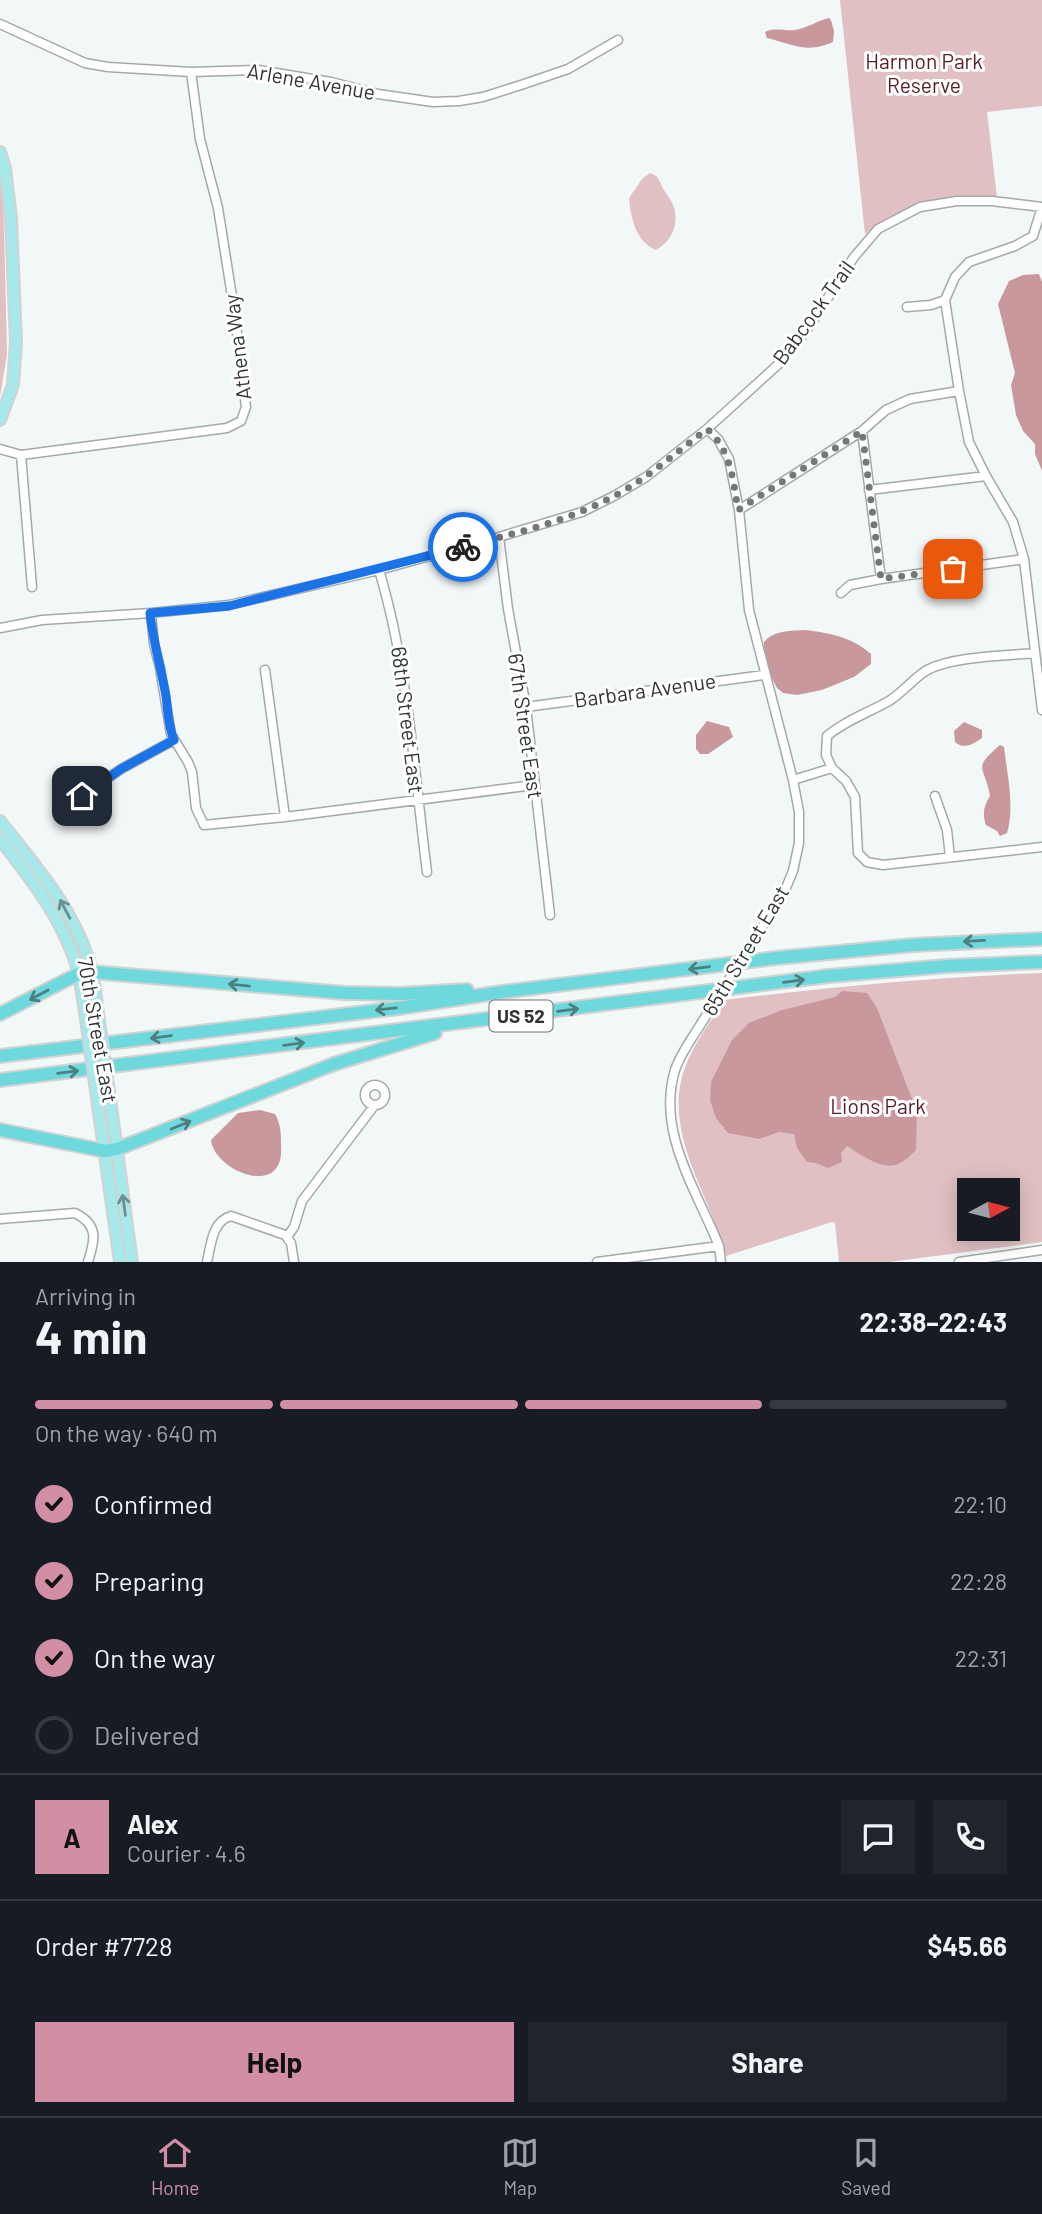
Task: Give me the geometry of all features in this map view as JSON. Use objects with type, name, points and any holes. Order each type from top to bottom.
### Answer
[{"type":"highway","name":"US 52","points":[[0,1056],[845,951],[925,944],[1042,939]]},
{"type":"highway","name":"US 52","points":[[0,1080],[828,976],[947,966],[1042,962]]},
{"type":"highway","points":[[0,1014],[85,973],[356,993],[401,994],[488,989],[502,992]]},
{"type":"highway","points":[[0,1130],[111,1150],[334,1064],[413,1039],[483,1021]]},
{"type":"main road","points":[[0,152],[5,169],[11,218],[16,342],[13,385],[0,420]]},
{"type":"main road","name":"70th Street East","points":[[0,821],[41,871],[76,930],[110,1099],[111,1150],[120,1262]]},
{"type":"main road","name":"70th Street East","points":[[0,839],[36,884],[85,973]]},
{"type":"main road","name":"70th Street East","points":[[91,1011],[97,1101],[111,1150],[132,1262]]},
{"type":"street","name":"Arlene Avenue","points":[[0,24],[85,62],[108,67],[191,72],[258,70],[433,102],[483,97],[568,69],[618,40]]},
{"type":"street","name":"Athena Way","points":[[0,449],[21,455],[227,428],[241,421],[246,407],[234,309],[218,208],[200,139],[191,72]]},
{"type":"street","name":"Babcock Trail","points":[[0,628],[42,620],[229,606],[379,570],[582,512],[646,477],[707,429],[782,361],[811,324],[854,257],[878,229],[920,208],[957,201],[992,201],[1042,207]]},
{"type":"street","points":[[1042,207],[1033,236],[1015,246],[969,262],[955,277],[945,300],[969,442],[985,476],[1013,522],[1024,559],[1042,709]]},
{"type":"street","points":[[907,307],[931,305],[945,300]]},
{"type":"street","points":[[738,510],[862,431],[886,410],[910,399],[959,391]]},
{"type":"street","name":"65th Street East","points":[[707,429],[718,439],[729,459],[738,510],[749,610],[793,779],[799,812],[799,843],[793,871],[783,895],[682,1053],[670,1091],[671,1126],[680,1157],[719,1246],[721,1262]]},
{"type":"street","points":[[862,431],[881,579]]},
{"type":"street","points":[[21,455],[32,587]]},
{"type":"street","points":[[869,489],[985,476]]},
{"type":"street","name":"67th Street East","points":[[499,537],[508,609],[526,707],[550,915]]},
{"type":"street","points":[[841,593],[850,585],[881,579],[1024,559]]},
{"type":"street","name":"68th Street East","points":[[379,570],[399,650],[427,872]]},
{"type":"street","points":[[150,613],[169,725],[174,740],[188,762],[196,808],[204,825],[534,785]]},
{"type":"street","points":[[1035,653],[947,662],[926,671],[887,702],[841,724],[827,736],[826,755],[832,768],[846,781],[855,797],[858,853],[867,862],[883,865],[1042,847]]},
{"type":"street","points":[[265,670],[285,817]]},
{"type":"street","name":"Barbara Avenue","points":[[526,707],[764,675]]},
{"type":"street","points":[[82,796],[121,769],[174,740]]},
{"type":"street","points":[[793,779],[832,768]]},
{"type":"street","points":[[935,796],[947,830],[950,857]]},
{"type":"street","points":[[287,1237],[294,1227],[302,1200],[374,1106]]},
{"type":"street","points":[[0,1219],[75,1213],[84,1217],[91,1224],[93,1233],[88,1262]]},
{"type":"street","points":[[207,1262],[217,1225],[228,1216],[287,1237],[294,1262]]},
{"type":"street","points":[[597,1262],[719,1246]]},
{"type":"street","points":[[959,1262],[1042,1250]]},
{"type":"green space","name":"Harmon Park Reserve","points":[[840,0],[1042,0],[1042,106],[987,112],[997,198],[960,196],[927,202],[896,214],[865,234]]},
{"type":"green space","points":[[0,173],[3,188],[7,354],[0,397]]},
{"type":"green space","points":[[650,173],[658,178],[671,201],[676,218],[670,237],[656,250],[639,235],[633,221],[629,198],[642,179]]},
{"type":"green space","name":"Lions Park","points":[[1042,973],[1042,1242],[889,1262],[839,1262],[835,1223],[832,1222],[726,1256],[690,1162],[679,1114],[680,1090],[686,1065],[699,1040],[724,1000],[883,983]]},
{"type":"shaded area","points":[[829,18],[834,31],[833,42],[824,46],[807,48],[792,45],[767,38],[765,32],[776,29],[795,30]]},
{"type":"shaded area","points":[[1039,274],[1042,282],[1042,471],[1035,454],[1035,444],[1023,431],[1016,415],[1011,385],[1015,373],[998,304],[1009,281],[1023,275]]},
{"type":"shaded area","points":[[805,630],[832,634],[856,644],[871,654],[871,664],[854,677],[822,690],[797,695],[783,693],[777,688],[764,663],[764,642],[778,633]]},
{"type":"shaded area","points":[[707,721],[729,727],[733,737],[708,754],[700,754],[696,749],[696,735]]},
{"type":"shaded area","points":[[964,722],[982,730],[982,738],[965,746],[955,742],[954,731]]},
{"type":"shaded area","points":[[1000,745],[1004,747],[1010,801],[1007,833],[1000,836],[986,825],[984,810],[990,796],[982,768],[986,759]]},
{"type":"shaded area","points":[[842,991],[867,993],[877,1008],[917,1112],[916,1150],[892,1166],[871,1161],[847,1146],[841,1153],[842,1162],[828,1168],[807,1162],[797,1148],[794,1134],[779,1132],[759,1139],[728,1133],[716,1118],[710,1100],[711,1082],[732,1040],[749,1023],[782,1010],[835,997]]},
{"type":"shaded area","points":[[260,1110],[275,1114],[281,1137],[279,1163],[272,1172],[261,1176],[249,1175],[224,1162],[215,1151],[211,1140],[238,1113]]},
{"type":"way so far","points":[[463,547],[582,512],[646,477],[707,429],[718,439],[729,459],[738,510],[862,431],[881,579],[953,569]]},
{"type":"route","points":[[82,796],[121,769],[174,740],[169,725],[150,613],[229,606],[463,547]]}]
